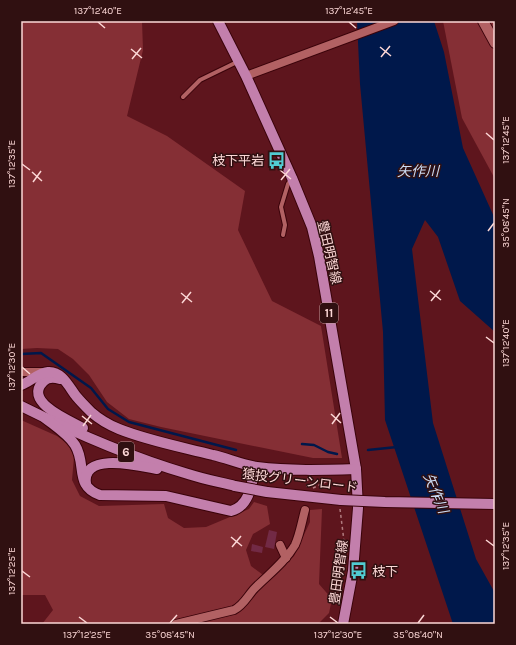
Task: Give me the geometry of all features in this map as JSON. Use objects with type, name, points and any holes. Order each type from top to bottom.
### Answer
[{"type":"main road","name":"豊田明智線","points":[[218,21],[239,61],[292,178],[312,227],[319,256],[356,469],[358,508],[353,571],[343,624]]},
{"type":"main road","points":[[483,21],[495,43]]},
{"type":"main road","points":[[21,385],[40,374],[52,372],[57,374],[65,381],[91,412],[108,424],[141,436],[255,467],[309,470],[356,469]]},
{"type":"main road","points":[[69,386],[59,379],[49,378],[42,383],[39,388],[39,398],[45,406],[61,417],[154,463]]},
{"type":"main road","name":"猿投グリーンロード","points":[[21,406],[83,435],[154,463],[188,474],[235,486],[341,502],[495,504]]},
{"type":"main road","points":[[45,418],[74,444],[80,457],[83,479],[89,489],[100,495],[147,494],[166,496],[231,511],[241,506],[248,498],[255,467]]},
{"type":"main road","points":[[89,489],[86,480],[88,472],[97,465],[104,463],[126,463],[188,474]]},
{"type":"street","points":[[246,76],[394,21]]},
{"type":"street","points":[[21,372],[46,372]]},
{"type":"street","points":[[176,624],[234,610],[240,607],[252,591],[286,558],[296,543],[305,510]]},
{"type":"street","points":[[280,546],[286,558]]},
{"type":"lane","points":[[183,97],[200,80],[239,61]]},
{"type":"lane","points":[[283,235],[285,225],[281,207],[288,184],[292,178]]},
{"type":"path","points":[[308,490],[331,479]]},
{"type":"path","points":[[341,502],[346,556]]},
{"type":"shaded area","points":[[21,21],[142,21],[143,50],[127,116],[167,136],[245,191],[238,230],[272,301],[321,326],[342,458],[313,458],[129,419],[107,402],[89,375],[73,359],[58,349],[21,349]]},
{"type":"shaded area","points":[[443,21],[495,21],[495,179],[462,118]]},
{"type":"shaded area","points":[[21,420],[57,436],[68,444],[74,457],[72,480],[80,496],[99,506],[164,504],[168,518],[184,528],[206,527],[249,509],[254,502],[267,506],[270,524],[253,534],[246,550],[251,566],[270,580],[294,556],[310,522],[310,510],[322,509],[319,584],[332,599],[329,613],[318,624],[42,624],[53,610],[45,595],[21,595]]},
{"type":"water","name":"矢作川","points":[[357,21],[434,21],[444,52],[463,148],[495,219],[495,332],[460,301],[438,237],[425,220],[412,249],[433,423],[476,559],[495,593],[495,624],[453,624],[385,420],[383,332],[360,84]]},
{"type":"building","points":[[269,530],[277,532],[274,549],[265,547]]},
{"type":"building","points":[[252,544],[263,547],[262,553],[251,551]]},
{"type":"waterway","points":[[21,354],[41,353],[91,388],[108,409],[129,422],[236,450]]},
{"type":"waterway","points":[[302,444],[314,445],[328,452],[337,454]]},
{"type":"waterway","points":[[368,450],[397,447]]},
{"type":"place","name":"枝下平岩","points":[[277,160]]},
{"type":"place","name":"枝下","points":[[359,571]]}]
